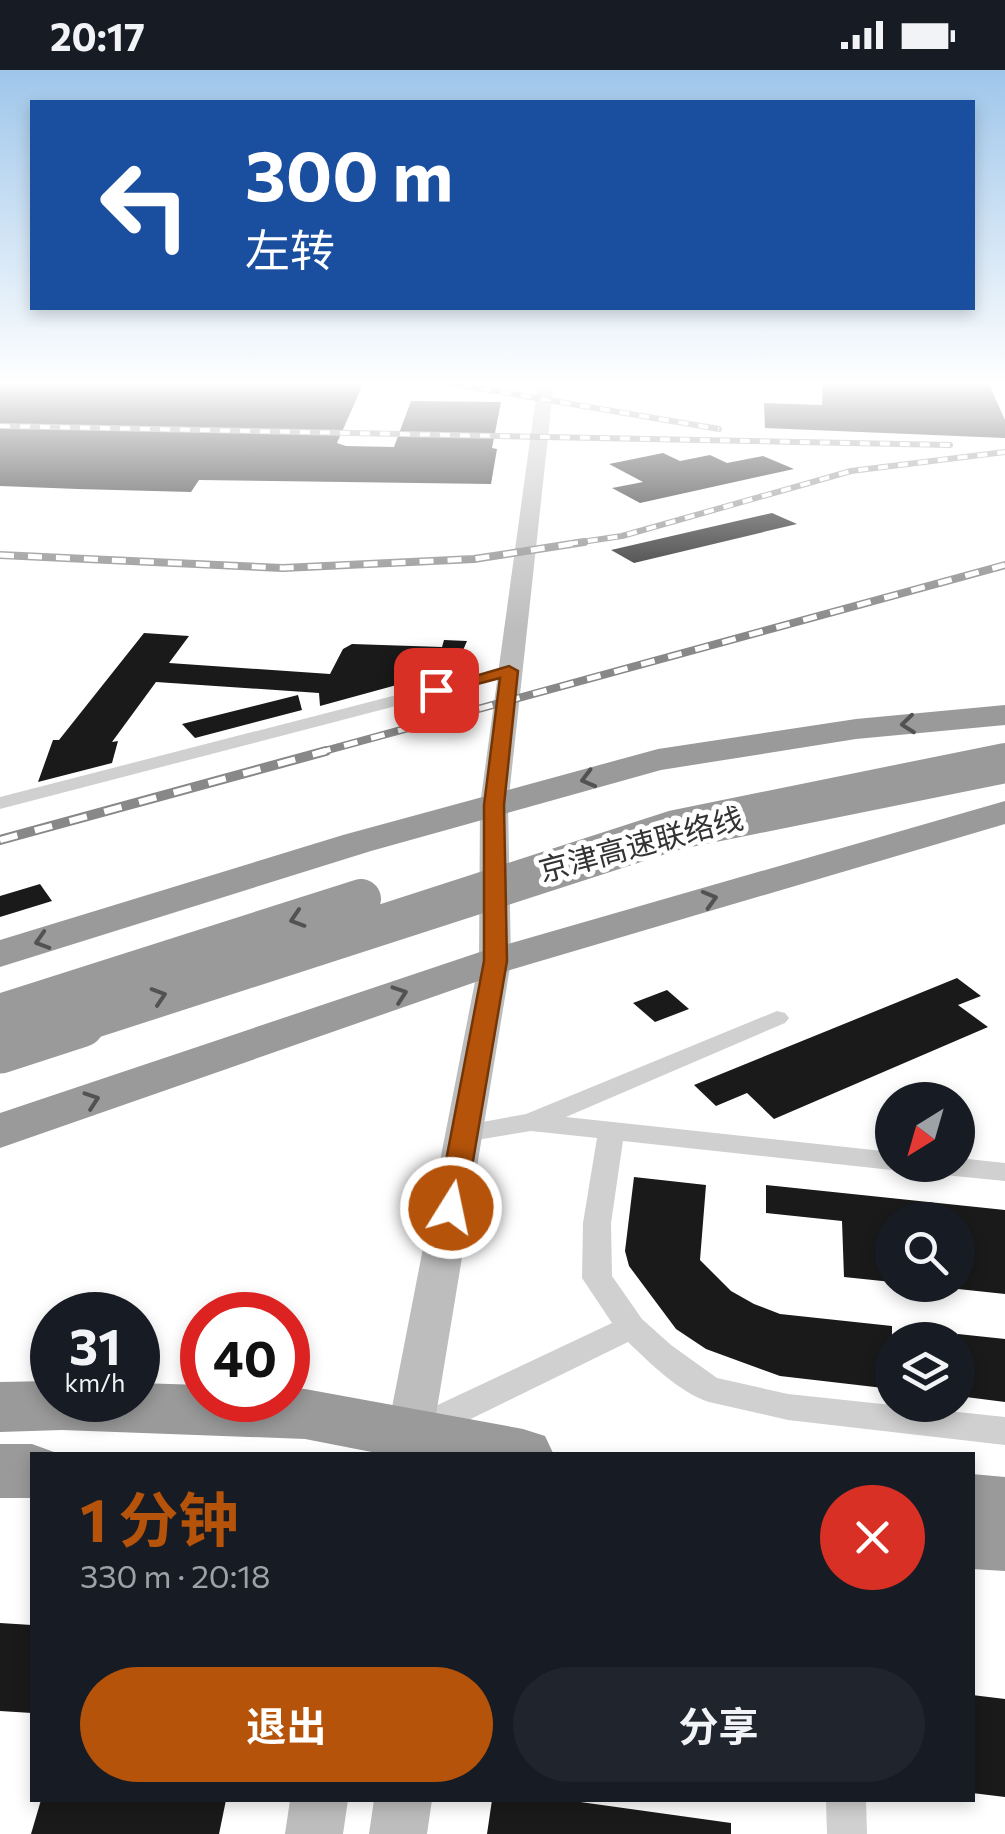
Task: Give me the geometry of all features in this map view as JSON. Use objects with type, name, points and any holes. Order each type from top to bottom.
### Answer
[{"type":"highway","points":[[0,954],[357,843],[658,760],[856,729],[1004,742]]},
{"type":"highway","name":"京津高速联络线","points":[[0,1014],[353,901],[654,818],[766,788],[1004,742]]},
{"type":"highway","name":"京津高速联络线","points":[[0,1048],[676,830],[1004,742]]},
{"type":"highway","points":[[0,1131],[496,961],[1005,812]]},
{"type":"highway","points":[[0,1408],[62,1405],[304,1414],[408,1448],[474,1452]]},
{"type":"highway","points":[[0,1471],[30,1471]]},
{"type":"highway","points":[[975,1502],[1005,1505]]},
{"type":"highway","points":[[975,1540],[1005,1542]]},
{"type":"street","points":[[408,1448],[496,961],[494,805],[535,464]]},
{"type":"street","points":[[0,803],[509,671]]},
{"type":"street","points":[[464,1133],[531,1122],[777,1018]]},
{"type":"street","points":[[531,1122],[875,1159]]},
{"type":"street","points":[[611,1132],[598,1223],[598,1278],[631,1327],[709,1389],[788,1407],[1005,1431]]},
{"type":"street","points":[[975,1169],[1005,1172]]},
{"type":"street","points":[[408,1448],[631,1327]]},
{"type":"street","points":[[314,1834],[319,1802]]},
{"type":"street","points":[[398,1834],[403,1802]]},
{"type":"street","points":[[846,1802],[847,1834]]},
{"type":"building","points":[[0,464],[494,464],[491,484],[199,480],[191,492],[0,486]]},
{"type":"building","points":[[610,464],[783,464],[794,469],[640,503],[612,488],[643,482]]},
{"type":"building","points":[[772,513],[797,524],[634,563],[611,550]]},
{"type":"building","points":[[144,633],[189,636],[169,663],[330,674],[343,649],[352,644],[442,647],[444,640],[467,641],[455,669],[320,706],[319,693],[156,682],[112,742],[118,741],[112,763],[38,782],[53,740],[59,740]]},
{"type":"building","points":[[298,695],[302,710],[195,738],[182,724]]},
{"type":"building","points":[[40,884],[52,901],[0,917],[0,896]]},
{"type":"building","points":[[957,978],[981,996],[958,1005],[988,1027],[774,1119],[747,1093],[716,1106],[694,1085]]},
{"type":"building","points":[[667,990],[689,1009],[655,1022],[633,1003]]},
{"type":"building","points":[[634,1177],[706,1185],[700,1260],[731,1291],[780,1314],[875,1324],[875,1387],[780,1376],[706,1349],[676,1329],[629,1266],[625,1251]]},
{"type":"building","points":[[766,1185],[929,1202],[875,1202],[875,1280],[844,1277],[842,1221],[766,1213]]},
{"type":"building","points":[[975,1207],[1005,1210],[1005,1294],[975,1291]]},
{"type":"building","points":[[975,1336],[1005,1339],[1005,1402],[975,1398]]},
{"type":"building","points":[[0,1623],[30,1625],[30,1713],[0,1711]]},
{"type":"building","points":[[975,1695],[1005,1699],[1005,1797],[975,1793]]},
{"type":"building","points":[[40,1802],[226,1802],[219,1834],[31,1834]]},
{"type":"building","points":[[492,1802],[580,1802],[731,1823],[731,1834],[487,1834]]},
{"type":"railway","points":[[568,544],[622,536],[851,471],[905,464]]},
{"type":"railway","points":[[0,555],[283,568],[474,559],[584,542]]},
{"type":"railway","points":[[317,753],[1005,565]]},
{"type":"railway","points":[[0,840],[326,751]]},
{"type":"route","points":[[436,690],[509,671],[494,805],[496,961],[451,1208]]}]
